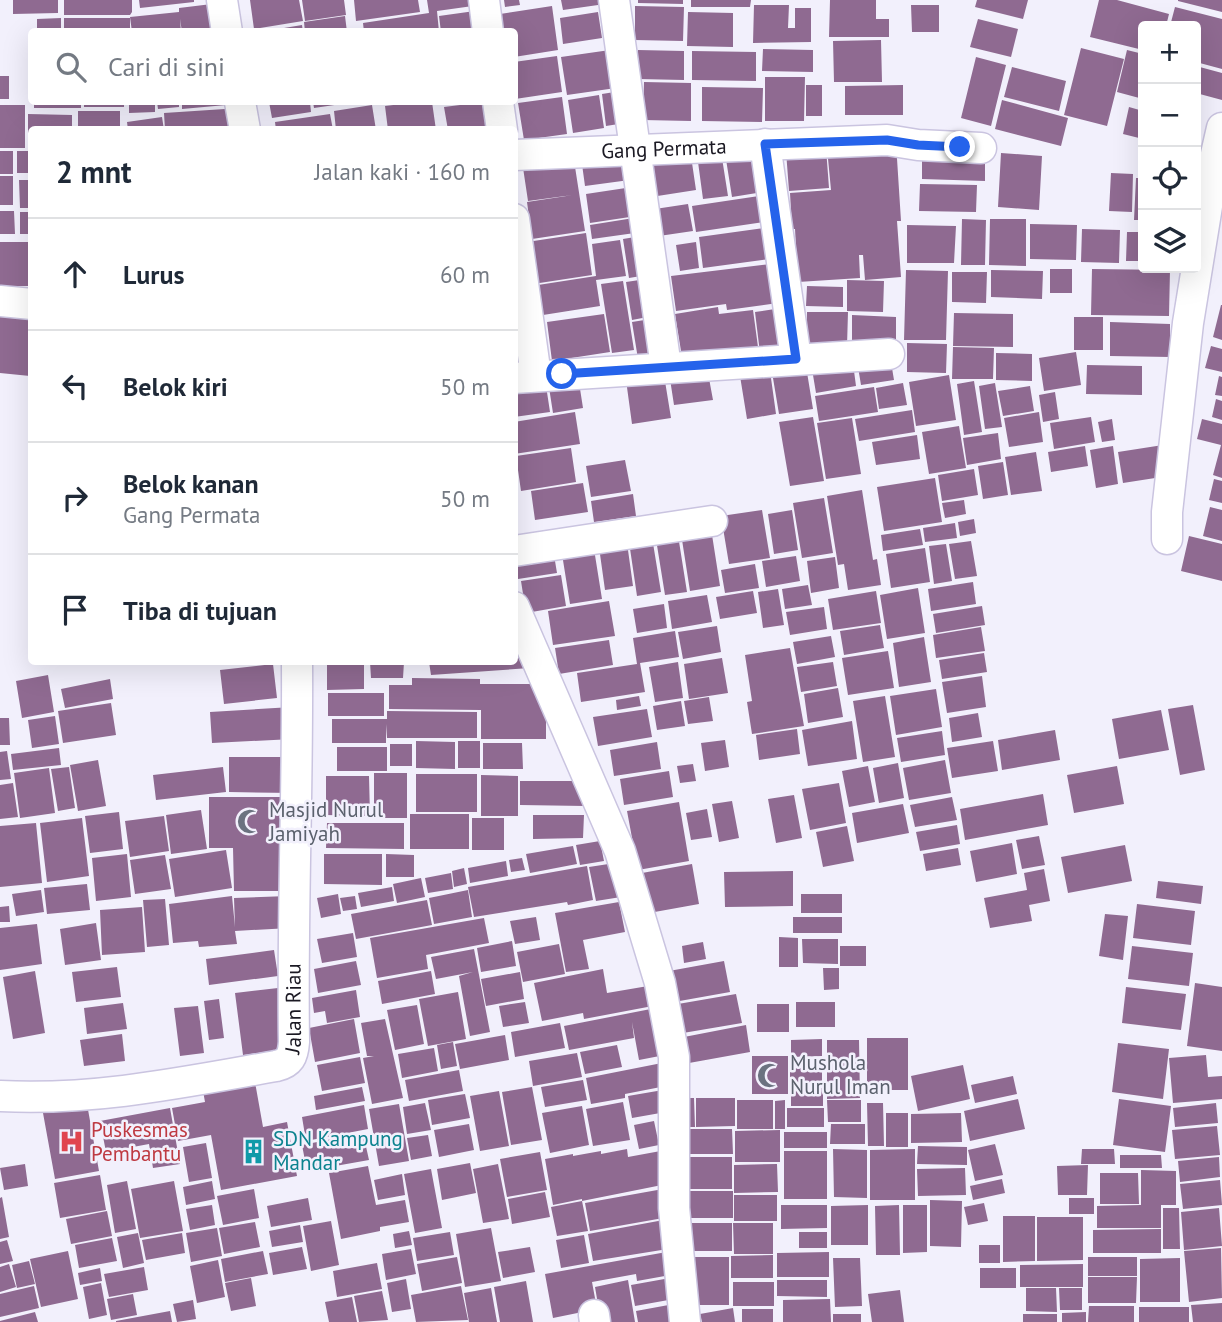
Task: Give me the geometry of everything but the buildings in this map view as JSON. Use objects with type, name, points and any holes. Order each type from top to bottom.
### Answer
[{"type":"street","points":[[222,0],[226,28]]},
{"type":"street","points":[[484,0],[488,28]]},
{"type":"street","points":[[614,0],[666,367]]},
{"type":"street","points":[[241,105],[244,126]]},
{"type":"street","points":[[498,105],[501,126]]},
{"type":"street","points":[[1167,539],[1167,512],[1188,323],[1222,128]]},
{"type":"street","name":"Gang Permata","points":[[518,155],[887,140],[981,148]]},
{"type":"street","points":[[765,144],[796,359]]},
{"type":"street","points":[[518,276],[525,377],[889,354]]},
{"type":"street","points":[[0,300],[28,304]]},
{"type":"street","points":[[518,550],[712,521]]},
{"type":"street","points":[[518,616],[620,851],[660,983],[674,1057],[674,1208],[685,1322]]},
{"type":"street","name":"Jalan Riau","points":[[0,1097],[85,1096],[168,1085],[276,1066],[288,1061],[292,1056],[298,747],[296,665]]},
{"type":"place","name":"Masjid Nurul Jamiyah","points":[[249,822]]},
{"type":"place","name":"Mushola Nurul Iman","points":[[770,1075]]},
{"type":"place","name":"Puskesmas Pembantu","points":[[71,1142]]},
{"type":"place","name":"SDN Kampung Mandar","points":[[253,1151]]},
{"type":"route","points":[[562,374],[796,359],[765,144],[887,140],[960,147]]}]
